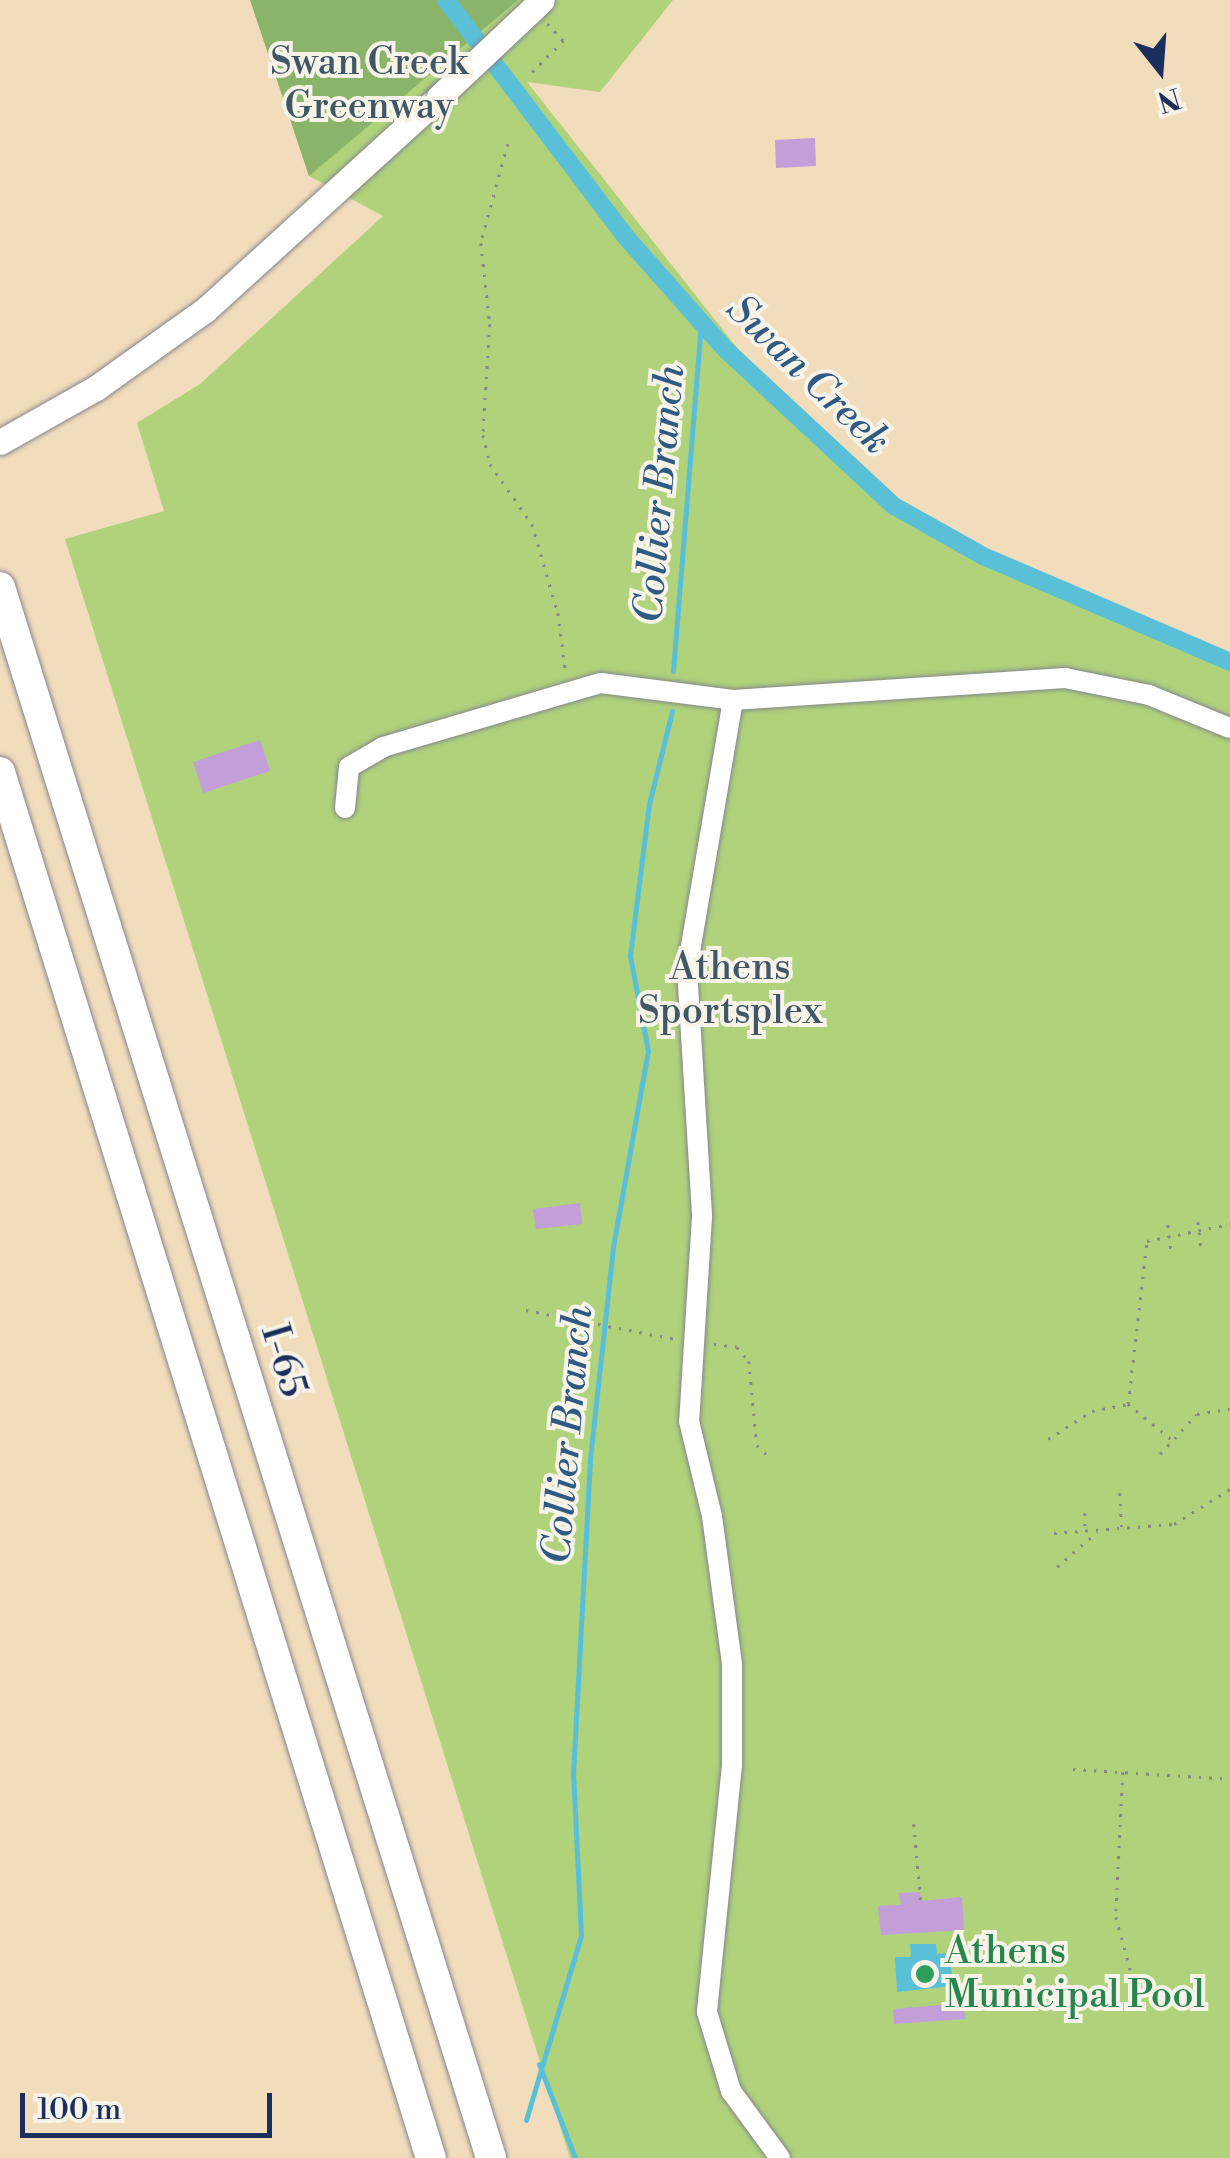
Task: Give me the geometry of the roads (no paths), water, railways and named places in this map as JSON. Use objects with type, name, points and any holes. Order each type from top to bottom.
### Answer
[{"type":"highway","name":"I-65","points":[[0,587],[490,2158]]},
{"type":"highway","points":[[0,772],[431,2158]]},
{"type":"main road","points":[[0,442],[32,425],[205,310],[542,0]]},
{"type":"lane","points":[[346,808],[349,767],[382,747],[570,688],[601,683],[732,700],[1065,678],[1149,694],[1230,728]]},
{"type":"lane","points":[[732,700],[688,969],[702,1217],[690,1421],[712,1516],[732,1664],[732,1765],[707,2012],[731,2091],[780,2158]]},
{"type":"water","points":[[910,1944],[936,1944],[937,1954],[950,1953],[953,1986],[897,1992],[895,1957],[911,1957]]},
{"type":"waterway","name":"Swan Creek","points":[[446,0],[625,236],[726,350],[894,506],[983,556],[1230,662]]},
{"type":"waterway","name":"Collier Branch","points":[[673,671],[701,321]]},
{"type":"waterway","name":"Collier Branch","points":[[526,2120],[581,1935],[573,1774],[590,1459],[613,1247],[648,1051],[630,956],[649,804],[672,711]]},
{"type":"waterway","name":"Collier Branch","points":[[539,2064],[575,2158]]},
{"type":"place","name":"Athens Municipal Pool","points":[[925,1974]]},
{"type":"park label","name":"Swan Creek Greenway","points":[[369,85]]},
{"type":"park label","name":"Athens Sportsplex","points":[[730,990]]}]
